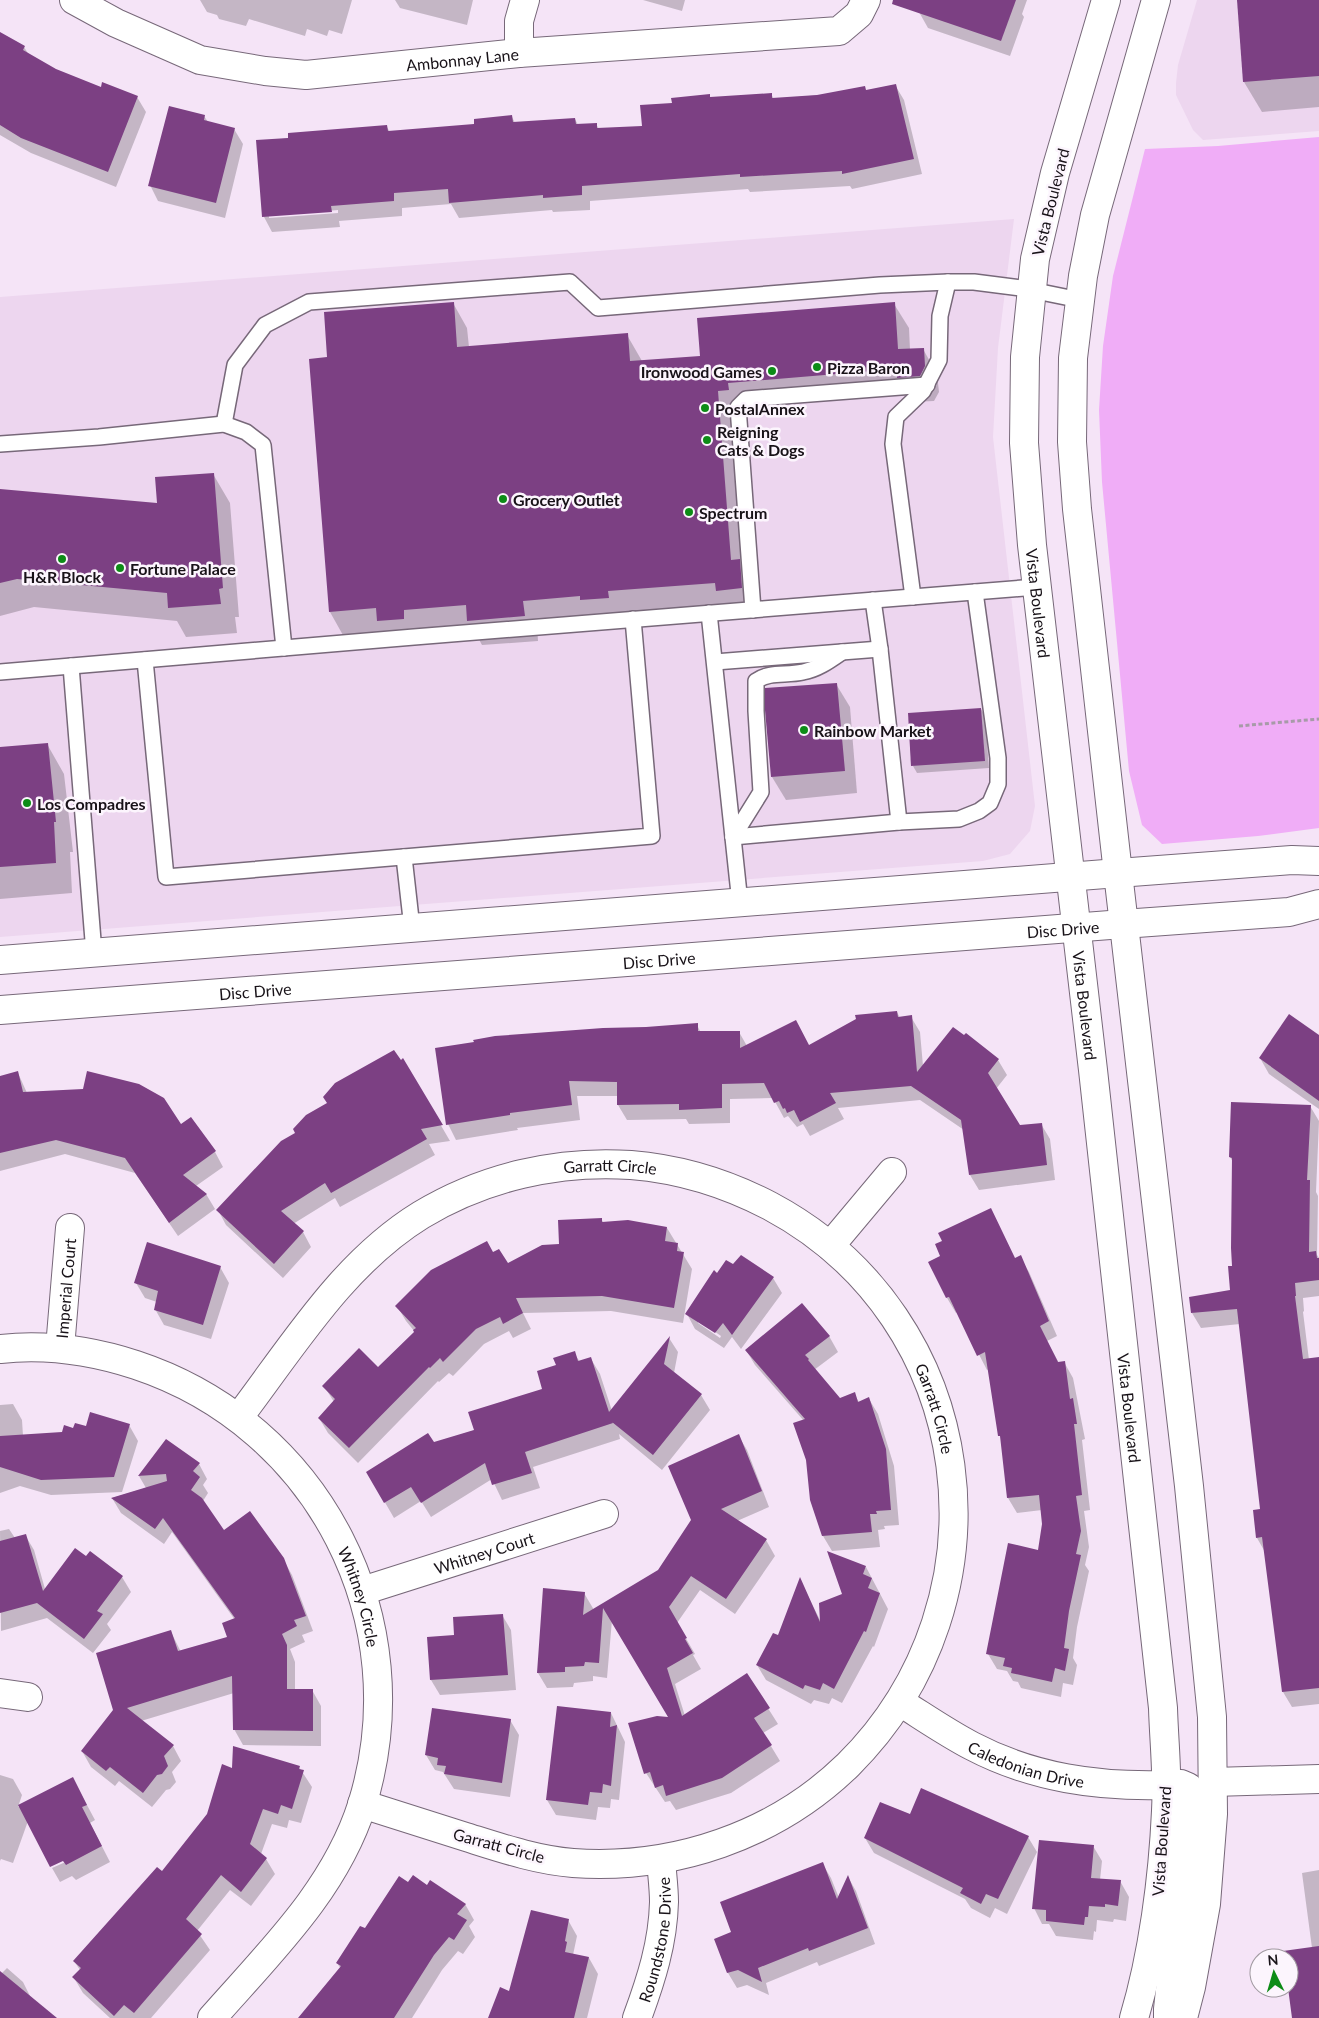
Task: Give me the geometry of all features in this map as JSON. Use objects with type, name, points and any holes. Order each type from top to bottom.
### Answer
[{"type":"main road","name":"Ambonnay Lane","points":[[74,0],[116,23],[200,60],[265,72],[306,75],[519,53],[839,31],[862,7]]},
{"type":"main road","points":[[519,53],[519,20],[525,0]]},
{"type":"main road","name":"Vista Boulevard","points":[[1106,0],[1055,173],[1036,259],[1025,357],[1024,443],[1036,587],[1077,927],[1162,1699],[1166,1785],[1162,1864],[1152,1939],[1134,2018]]},
{"type":"main road","points":[[1156,0],[1095,215],[1080,300],[1073,358],[1072,442],[1078,518],[1197,1561],[1212,1717],[1214,1814],[1206,1904],[1191,1987],[1183,2018]]},
{"type":"main road","points":[[0,960],[1118,873],[1292,860],[1319,861]]},
{"type":"main road","name":"Disc Drive","points":[[0,1010],[1289,912],[1319,904]]},
{"type":"main road","name":"Garratt Circle","points":[[239,1417],[344,1279],[379,1246],[420,1216],[465,1193],[512,1176],[560,1166],[606,1164],[664,1169],[699,1177],[745,1193],[790,1217],[830,1246],[858,1272],[891,1313],[916,1354],[936,1402],[949,1452],[954,1504],[952,1556],[942,1607],[924,1658],[900,1702],[867,1745],[830,1782],[791,1810],[751,1832],[708,1848],[660,1860],[618,1864],[569,1862],[521,1854],[362,1804]]},
{"type":"main road","points":[[830,1246],[892,1172]]},
{"type":"main road","name":"Imperial Court","points":[[60,1348],[70,1228]]},
{"type":"main road","name":"Whitney Circle","points":[[0,1349],[60,1348],[113,1357],[158,1372],[198,1391],[239,1417],[288,1462],[318,1501],[344,1545],[362,1591],[375,1650],[378,1702],[374,1755],[354,1828],[332,1871],[306,1910],[212,2018]]},
{"type":"main road","name":"Whitney Court","points":[[362,1591],[604,1514]]},
{"type":"main road","points":[[0,1693],[28,1697]]},
{"type":"main road","name":"Caledonian Drive","points":[[900,1702],[972,1746],[1017,1766],[1062,1778],[1112,1785],[1182,1784],[1188,1787],[1182,1878],[1168,2018]]},
{"type":"main road","points":[[1213,1782],[1319,1779]]},
{"type":"main road","name":"Roundstone Drive","points":[[637,2018],[650,1982],[660,1943],[664,1902],[660,1860]]},
{"type":"lane","points":[[224,424],[235,365],[265,325],[309,302],[570,282],[598,308],[880,285],[948,282],[995,285],[1080,300]]},
{"type":"lane","points":[[913,597],[893,444],[896,417],[924,391],[939,360],[940,316],[948,282]]},
{"type":"lane","points":[[753,610],[738,407],[746,399],[927,385]]},
{"type":"lane","points":[[0,444],[99,437],[224,424],[246,432],[263,445],[284,648]]},
{"type":"lane","points":[[0,672],[1036,587]]},
{"type":"lane","points":[[733,837],[899,822],[959,819],[979,811],[990,802],[998,784],[998,758],[975,592]]},
{"type":"lane","points":[[873,600],[899,822]]},
{"type":"lane","points":[[709,613],[740,903]]},
{"type":"lane","points":[[145,660],[166,877],[652,836],[633,619]]},
{"type":"lane","points":[[714,662],[880,649]]},
{"type":"lane","points":[[733,837],[761,792],[756,681],[765,675],[802,672],[822,666],[842,652]]},
{"type":"lane","points":[[71,666],[94,953]]},
{"type":"lane","points":[[404,856],[412,928]]},
{"type":"path","points":[[1239,726],[1319,719]]},
{"type":"shaded area","points":[[1197,0],[1319,0],[1319,131],[1203,140],[1193,130],[1176,95],[1176,83],[1178,65]]},
{"type":"shaded area","points":[[1319,137],[1319,828],[1258,836],[1162,844],[1142,825],[1129,771],[1102,482],[1099,410],[1103,346],[1113,276],[1145,149],[1218,146]]},
{"type":"shaded area","points":[[1014,219],[998,348],[993,437],[1035,806],[1030,831],[1010,854],[983,861],[0,937],[0,297]]},
{"type":"building","points":[[893,0],[1016,0],[1001,41],[892,4]]},
{"type":"building","points":[[1237,0],[1319,0],[1319,76],[1243,82]]},
{"type":"building","points":[[0,32],[25,46],[23,50],[56,69],[101,87],[102,82],[138,96],[108,172],[21,138],[0,125]]},
{"type":"building","points":[[896,84],[914,159],[842,174],[842,171],[740,177],[740,174],[582,186],[582,195],[543,198],[543,195],[449,203],[448,189],[394,193],[394,201],[331,206],[332,212],[262,217],[256,140],[288,138],[288,133],[387,125],[388,131],[474,124],[474,119],[512,115],[513,122],[575,118],[576,124],[597,123],[597,128],[642,126],[640,105],[672,103],[671,98],[710,94],[710,97],[772,93],[772,98],[817,95],[865,86],[866,90]]},
{"type":"building","points":[[169,106],[205,115],[204,120],[235,128],[216,203],[148,186]]},
{"type":"building","points":[[454,302],[457,347],[628,333],[630,361],[700,356],[697,318],[895,302],[898,349],[924,348],[925,366],[920,376],[897,378],[896,369],[728,383],[729,390],[718,391],[731,560],[740,559],[742,588],[716,591],[715,583],[608,591],[609,598],[580,600],[580,596],[523,601],[525,616],[467,621],[466,605],[404,610],[404,619],[377,621],[376,608],[329,612],[309,359],[327,357],[324,312]]},
{"type":"building","points":[[214,473],[223,588],[219,589],[221,604],[168,608],[167,593],[17,579],[0,583],[0,489],[157,503],[155,477]]},
{"type":"building","name":"Rainbow Market","points":[[837,683],[845,771],[771,777],[765,688]]},
{"type":"building","points":[[981,708],[985,761],[911,766],[908,713]]},
{"type":"building","name":"Los Compadres","points":[[48,743],[56,822],[54,822],[56,863],[0,867],[0,747]]},
{"type":"building","points":[[897,1011],[898,1017],[912,1015],[917,1072],[953,1027],[964,1035],[966,1033],[999,1059],[988,1073],[1020,1125],[1042,1123],[1047,1165],[969,1175],[961,1120],[911,1086],[830,1093],[836,1103],[800,1122],[794,1110],[787,1113],[779,1101],[774,1103],[764,1083],[722,1084],[722,1108],[679,1110],[679,1104],[617,1105],[617,1082],[569,1081],[572,1105],[510,1113],[510,1115],[446,1125],[435,1048],[474,1042],[473,1040],[495,1036],[698,1023],[698,1031],[740,1031],[740,1048],[796,1020],[809,1045],[856,1019],[855,1015]]},
{"type":"building","points":[[1289,1014],[1319,1035],[1319,1101],[1259,1058]]},
{"type":"building","points":[[394,1050],[401,1060],[403,1058],[443,1125],[421,1129],[427,1139],[331,1193],[325,1183],[281,1211],[304,1231],[274,1264],[216,1210],[281,1141],[295,1133],[293,1129],[306,1115],[327,1103],[323,1097],[335,1083]]},
{"type":"building","points":[[18,1071],[23,1092],[83,1089],[87,1071],[139,1084],[164,1098],[181,1124],[191,1117],[216,1151],[183,1175],[207,1194],[169,1223],[125,1158],[56,1140],[0,1153],[0,1076]]},
{"type":"building","points":[[1231,1102],[1311,1105],[1307,1180],[1310,1180],[1309,1252],[1316,1251],[1317,1258],[1319,1258],[1319,1280],[1295,1283],[1295,1296],[1303,1359],[1319,1357],[1319,1688],[1282,1692],[1262,1537],[1256,1538],[1253,1510],[1260,1509],[1237,1309],[1191,1313],[1189,1297],[1230,1290],[1228,1266],[1232,1266],[1232,1158],[1229,1157]]},
{"type":"building","points":[[991,1208],[1015,1258],[1021,1255],[1049,1321],[1040,1326],[1058,1362],[1065,1361],[1070,1399],[1073,1398],[1077,1424],[1074,1424],[1082,1495],[1076,1496],[1081,1531],[1076,1554],[1081,1555],[1069,1611],[1064,1648],[1069,1649],[1065,1671],[1055,1668],[1052,1682],[1011,1673],[1012,1668],[1003,1666],[1005,1658],[986,1654],[1008,1543],[1038,1550],[1042,1524],[1039,1495],[1007,1498],[1000,1436],[998,1436],[985,1352],[977,1356],[949,1297],[946,1298],[928,1262],[940,1256],[935,1244],[942,1241],[938,1233]]},
{"type":"building","points":[[602,1218],[602,1222],[628,1220],[667,1227],[665,1241],[678,1243],[677,1251],[684,1252],[674,1308],[602,1296],[516,1298],[523,1313],[503,1324],[500,1317],[476,1329],[443,1362],[440,1358],[429,1367],[349,1448],[318,1418],[335,1399],[322,1386],[359,1348],[378,1367],[414,1332],[413,1330],[416,1328],[395,1306],[431,1270],[487,1241],[493,1252],[499,1249],[508,1263],[542,1245],[559,1244],[558,1220]]},
{"type":"building","points":[[147,1242],[221,1266],[203,1325],[154,1310],[158,1291],[134,1283]]},
{"type":"building","points":[[741,1255],[774,1277],[732,1335],[723,1323],[715,1333],[685,1314],[714,1270],[717,1273],[726,1260],[733,1264]]},
{"type":"building","points":[[802,1303],[830,1336],[805,1355],[840,1398],[855,1392],[858,1402],[869,1397],[886,1449],[891,1510],[876,1511],[877,1514],[870,1514],[872,1532],[822,1536],[810,1500],[806,1460],[793,1423],[805,1419],[745,1350]]},
{"type":"building","points":[[670,1336],[664,1364],[702,1394],[653,1455],[612,1422],[525,1452],[532,1473],[492,1485],[485,1463],[421,1503],[411,1487],[384,1503],[366,1472],[428,1433],[434,1442],[474,1430],[468,1412],[542,1389],[537,1371],[556,1365],[553,1358],[575,1351],[578,1361],[591,1357],[609,1412]]},
{"type":"building","points":[[90,1412],[130,1424],[114,1477],[41,1480],[0,1467],[0,1436],[62,1432],[64,1425],[73,1428],[75,1423],[86,1426]]},
{"type":"building","points":[[739,1434],[762,1491],[721,1509],[767,1539],[726,1599],[691,1576],[669,1607],[687,1638],[685,1639],[693,1653],[667,1668],[682,1716],[747,1673],[770,1708],[754,1718],[772,1745],[722,1778],[666,1796],[663,1785],[655,1788],[650,1772],[644,1774],[628,1723],[657,1716],[668,1717],[603,1608],[599,1663],[585,1662],[584,1666],[565,1667],[565,1672],[537,1673],[543,1588],[585,1592],[583,1615],[658,1570],[691,1520],[668,1466]]},
{"type":"building","points":[[166,1439],[200,1463],[193,1471],[200,1477],[191,1490],[202,1498],[224,1530],[250,1511],[284,1558],[306,1616],[294,1620],[297,1626],[282,1634],[287,1645],[287,1689],[313,1689],[313,1731],[233,1730],[232,1676],[127,1708],[174,1745],[164,1756],[168,1766],[162,1774],[157,1775],[143,1793],[110,1767],[106,1771],[81,1751],[113,1710],[96,1653],[171,1630],[178,1651],[227,1637],[222,1623],[235,1618],[163,1518],[155,1529],[111,1498],[167,1481],[166,1474],[138,1476]]},
{"type":"building","points":[[26,1534],[43,1591],[75,1548],[86,1556],[90,1551],[123,1576],[97,1611],[103,1614],[84,1639],[37,1603],[0,1613],[0,1541]]},
{"type":"building","points":[[827,1551],[866,1566],[863,1574],[872,1578],[868,1588],[880,1593],[866,1632],[864,1631],[834,1689],[823,1683],[820,1690],[805,1685],[803,1689],[756,1665],[773,1633],[778,1635],[800,1577],[820,1622],[819,1603],[842,1594]]},
{"type":"building","points":[[503,1614],[508,1675],[430,1680],[427,1637],[454,1635],[453,1617]]},
{"type":"building","points":[[557,1706],[611,1712],[610,1727],[617,1725],[611,1786],[603,1784],[602,1793],[590,1792],[588,1805],[546,1800]]},
{"type":"building","points":[[432,1708],[511,1719],[502,1783],[444,1774],[446,1766],[437,1765],[438,1758],[425,1755]]},
{"type":"building","points":[[233,1746],[300,1766],[299,1769],[304,1770],[292,1809],[281,1805],[278,1814],[263,1809],[250,1844],[267,1858],[241,1892],[221,1875],[186,1919],[202,1934],[134,2013],[124,2005],[114,2016],[72,1977],[81,1968],[73,1961],[157,1867],[162,1871],[207,1814],[222,1764],[232,1768]]},
{"type":"building","points":[[73,1777],[87,1805],[82,1807],[102,1846],[66,1865],[63,1861],[50,1867],[18,1805]]},
{"type":"building","points":[[921,1788],[1029,1836],[998,1899],[986,1894],[981,1904],[960,1893],[963,1888],[864,1838],[880,1802],[910,1814]]},
{"type":"building","points":[[1039,1840],[1094,1845],[1091,1878],[1121,1880],[1118,1906],[1105,1904],[1105,1907],[1089,1906],[1088,1917],[1085,1917],[1084,1925],[1046,1921],[1046,1910],[1032,1909]]},
{"type":"building","points":[[823,1862],[837,1899],[848,1875],[868,1928],[809,1951],[808,1948],[758,1968],[762,1982],[738,1970],[727,1973],[714,1939],[731,1932],[720,1902]]},
{"type":"building","points":[[413,1875],[427,1885],[430,1880],[466,1904],[457,1914],[467,1920],[454,1940],[449,1937],[434,1955],[394,2018],[298,2018],[341,1966],[336,1963],[360,1926],[365,1928],[399,1876],[408,1882]]},
{"type":"building","points":[[531,1910],[569,1919],[565,1952],[589,1957],[574,2018],[488,2018],[500,1987],[509,1991]]},
{"type":"building","points":[[1319,1946],[1319,2018],[1292,2018],[1289,1998],[1299,1998],[1299,1949]]},
{"type":"building","points":[[0,1971],[57,2018],[0,2018]]},
{"type":"place","name":"Pizza Baron","points":[[817,367]]},
{"type":"place","name":"Ironwood Games","points":[[772,371]]},
{"type":"place","name":"PostalAnnex","points":[[705,408]]},
{"type":"place","name":"Reigning Cats & Dogs","points":[[707,440]]},
{"type":"place","name":"Grocery Outlet","points":[[503,499]]},
{"type":"place","name":"Spectrum","points":[[689,512]]},
{"type":"place","name":"H&R Block","points":[[62,559]]},
{"type":"place","name":"Fortune Palace","points":[[120,568]]},
{"type":"place","name":"Rainbow Market","points":[[804,730]]},
{"type":"place","name":"Los Compadres","points":[[27,803]]}]
